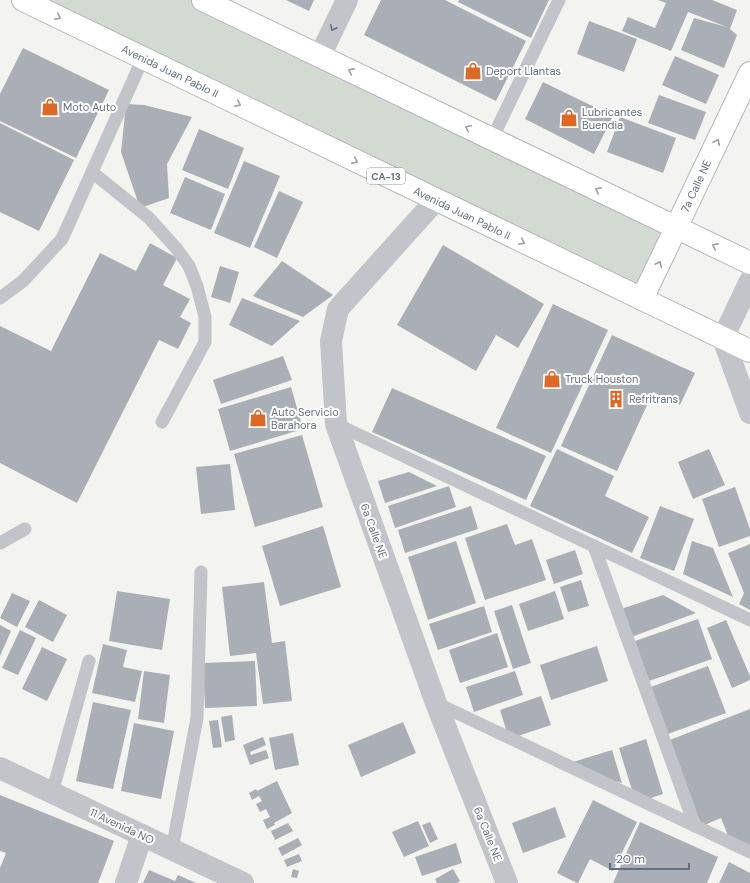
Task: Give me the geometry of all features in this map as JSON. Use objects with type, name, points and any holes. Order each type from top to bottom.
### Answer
[{"type":"main road","name":"Avenida Juan Pablo II","points":[[23,0],[750,351]]},
{"type":"main road","points":[[203,0],[750,263]]},
{"type":"main road","name":"7a Calle NE","points":[[642,299],[750,73]]},
{"type":"street","points":[[320,56],[347,0]]},
{"type":"street","name":"6a Calle NE","points":[[436,200],[338,309],[331,341],[336,424],[436,703],[507,883]]},
{"type":"street","points":[[750,281],[723,338],[750,412]]},
{"type":"street","name":"11 Avenida NO","points":[[0,768],[243,883]]},
{"type":"street","points":[[126,883],[142,835]]},
{"type":"lane","points":[[492,139],[559,0]]},
{"type":"lane","points":[[0,298],[23,281],[62,239],[144,58]]},
{"type":"lane","points":[[92,172],[149,218],[176,248],[188,266],[197,286],[206,317],[205,342],[162,422]]},
{"type":"lane","points":[[336,424],[750,620]]},
{"type":"lane","points":[[0,544],[25,529]]},
{"type":"lane","points":[[594,546],[695,826]]},
{"type":"lane","points":[[172,849],[197,718],[201,572]]},
{"type":"lane","points":[[52,793],[89,661]]},
{"type":"lane","points":[[436,703],[750,852]]},
{"type":"shaded area","points":[[27,0],[198,0],[676,228],[642,299]]},
{"type":"building","points":[[286,0],[314,0],[309,11]]},
{"type":"building","name":"Deport Llantas","points":[[381,0],[445,0],[526,41],[496,101],[364,35]]},
{"type":"building","points":[[459,0],[549,0],[531,38],[458,2]]},
{"type":"building","points":[[658,0],[712,0],[737,10],[730,29],[737,35],[724,68],[681,50],[694,18],[727,27],[688,12],[671,51],[622,31],[628,17],[655,28],[666,3]]},
{"type":"building","points":[[589,21],[637,39],[624,72],[577,54]]},
{"type":"building","name":"Moto Auto","points":[[23,48],[109,90],[76,158],[0,121],[0,94]]},
{"type":"building","points":[[675,56],[719,75],[706,104],[662,85]]},
{"type":"building","name":"Lubricantes Buendia","points":[[543,82],[613,116],[594,154],[525,119]]},
{"type":"building","points":[[659,95],[706,112],[695,140],[648,123]]},
{"type":"building","points":[[126,104],[144,105],[192,117],[167,164],[169,198],[140,208],[121,152]]},
{"type":"building","points":[[620,117],[676,138],[663,173],[607,152]]},
{"type":"building","points":[[0,123],[74,160],[39,231],[0,212]]},
{"type":"building","points":[[199,129],[244,148],[228,189],[182,170]]},
{"type":"building","points":[[244,161],[280,176],[250,248],[214,233]]},
{"type":"building","points":[[185,177],[225,194],[211,230],[170,213]]},
{"type":"building","points":[[279,191],[303,202],[277,258],[254,247]]},
{"type":"building","points":[[150,243],[177,258],[163,285],[190,299],[180,317],[191,323],[178,349],[159,340],[77,503],[0,463],[0,326],[51,351],[100,253],[136,271]]},
{"type":"building","points":[[443,245],[544,304],[518,348],[496,335],[476,371],[397,325]]},
{"type":"building","points":[[282,261],[333,295],[303,317],[253,296]]},
{"type":"building","points":[[220,266],[239,272],[230,303],[211,297]]},
{"type":"building","points":[[242,298],[300,321],[272,346],[229,325]]},
{"type":"building","name":"Truck Houston","points":[[553,304],[608,330],[551,453],[496,428]]},
{"type":"building","name":"Refritrans","points":[[612,335],[695,373],[680,405],[653,392],[617,471],[561,446]]},
{"type":"building","points":[[283,356],[292,380],[221,404],[213,380]]},
{"type":"building","points":[[291,387],[303,429],[230,451],[218,409]]},
{"type":"building","points":[[392,388],[546,456],[526,500],[372,432]]},
{"type":"building","points":[[302,435],[323,507],[255,527],[234,454]]},
{"type":"building","points":[[557,449],[614,476],[605,496],[649,517],[632,553],[530,506]]},
{"type":"building","points":[[709,449],[725,485],[693,499],[678,462]]},
{"type":"building","points":[[230,464],[235,510],[201,514],[196,467]]},
{"type":"building","points":[[409,472],[437,486],[385,503],[378,481]]},
{"type":"building","points":[[449,486],[456,507],[395,528],[388,506]]},
{"type":"building","points":[[735,487],[750,529],[750,536],[719,547],[702,499]]},
{"type":"building","points":[[471,506],[478,529],[405,553],[398,530]]},
{"type":"building","points":[[660,506],[694,519],[674,571],[640,558]]},
{"type":"building","points":[[507,524],[515,545],[532,539],[546,580],[485,600],[465,538]]},
{"type":"building","points":[[323,526],[341,587],[280,606],[262,546]]},
{"type":"building","points":[[456,541],[476,603],[428,620],[408,557]]},
{"type":"building","points":[[692,541],[713,548],[733,597],[683,574]]},
{"type":"building","points":[[750,544],[750,610],[739,604],[744,593],[728,553]]},
{"type":"building","points":[[575,550],[583,574],[554,584],[546,560]]},
{"type":"building","points":[[581,580],[589,606],[568,612],[560,587]]},
{"type":"building","points":[[264,582],[272,643],[285,641],[292,701],[263,704],[256,653],[230,656],[222,587]]},
{"type":"building","points":[[117,591],[170,599],[162,650],[109,641]]},
{"type":"building","points":[[555,591],[564,619],[528,631],[519,604]]},
{"type":"building","points":[[12,593],[30,601],[17,627],[0,618]]},
{"type":"building","points":[[663,595],[696,613],[626,639],[615,611]]},
{"type":"building","points":[[39,600],[67,615],[53,642],[25,627]]},
{"type":"building","points":[[512,605],[531,663],[513,669],[494,611]]},
{"type":"building","points":[[484,606],[492,632],[438,650],[429,624]]},
{"type":"building","points":[[698,619],[712,659],[649,681],[635,641]]},
{"type":"building","points":[[726,620],[750,676],[750,680],[732,688],[707,628]]},
{"type":"building","points":[[0,625],[11,631],[0,656]]},
{"type":"building","points":[[20,630],[36,638],[18,675],[2,668]]},
{"type":"building","points":[[497,633],[508,667],[460,683],[449,650]]},
{"type":"building","points":[[103,644],[127,650],[123,667],[142,671],[135,702],[92,693]]},
{"type":"building","points":[[597,646],[608,681],[551,700],[540,665]]},
{"type":"building","points":[[42,647],[67,659],[47,701],[22,689]]},
{"type":"building","points":[[255,661],[257,706],[205,708],[203,663]]},
{"type":"building","points":[[708,666],[726,713],[665,735],[648,688]]},
{"type":"building","points":[[144,671],[170,675],[164,723],[138,719]]},
{"type":"building","points":[[515,671],[523,695],[474,712],[466,687]]},
{"type":"building","points":[[541,696],[551,725],[509,739],[500,710]]},
{"type":"building","points":[[93,702],[131,710],[113,789],[76,781]]},
{"type":"building","points":[[750,709],[750,845],[734,851],[721,818],[695,829],[662,743]]},
{"type":"building","points":[[232,715],[235,740],[225,742],[221,717]]},
{"type":"building","points":[[218,720],[222,747],[213,748],[209,721]]},
{"type":"building","points":[[403,722],[416,753],[361,777],[348,745]]},
{"type":"building","points":[[134,723],[174,731],[161,799],[121,791]]},
{"type":"building","points":[[293,733],[299,765],[275,770],[269,738]]},
{"type":"building","points":[[263,737],[266,745],[250,752],[251,755],[266,750],[269,758],[250,765],[243,745]]},
{"type":"building","points":[[646,739],[663,794],[636,803],[619,748]]},
{"type":"building","points":[[612,750],[622,783],[577,772],[573,762]]},
{"type":"building","points":[[277,781],[292,813],[274,823],[275,825],[267,829],[263,820],[270,817],[266,809],[260,812],[256,804],[262,801],[259,796],[252,800],[249,793],[256,789],[257,791]]},
{"type":"building","points":[[0,795],[114,841],[98,883],[0,883],[0,868],[6,853],[0,851]]},
{"type":"building","points":[[593,800],[637,822],[613,871],[590,859],[577,883],[557,873]]},
{"type":"building","points":[[555,807],[566,837],[523,853],[512,823]]},
{"type":"building","points":[[418,821],[429,846],[404,857],[392,832]]},
{"type":"building","points":[[430,822],[438,839],[430,843],[422,825]]},
{"type":"building","points":[[640,822],[718,857],[707,883],[613,883]]},
{"type":"building","points":[[288,823],[293,831],[275,840],[271,831]]},
{"type":"building","points":[[298,838],[302,845],[282,856],[278,848]]},
{"type":"building","points":[[456,843],[462,863],[422,876],[415,857]]},
{"type":"building","points":[[299,854],[302,861],[287,867],[284,860]]},
{"type":"building","points":[[729,862],[750,873],[750,883],[719,883]]},
{"type":"building","points":[[293,869],[299,871],[297,878],[291,877]]},
{"type":"building","points":[[453,869],[460,881],[457,883],[437,883],[435,879]]},
{"type":"building","points":[[149,870],[175,881],[178,875],[196,883],[143,883]]},
{"type":"place","name":"Deport Llantas","points":[[473,71]]},
{"type":"place","name":"Moto Auto","points":[[50,107]]},
{"type":"place","name":"Lubricantes Buendia","points":[[569,118]]},
{"type":"place","name":"Truck Houston","points":[[552,379]]},
{"type":"place","name":"Refritrans","points":[[616,399]]},
{"type":"place","name":"Auto Servicio Barahora","points":[[258,418]]}]
